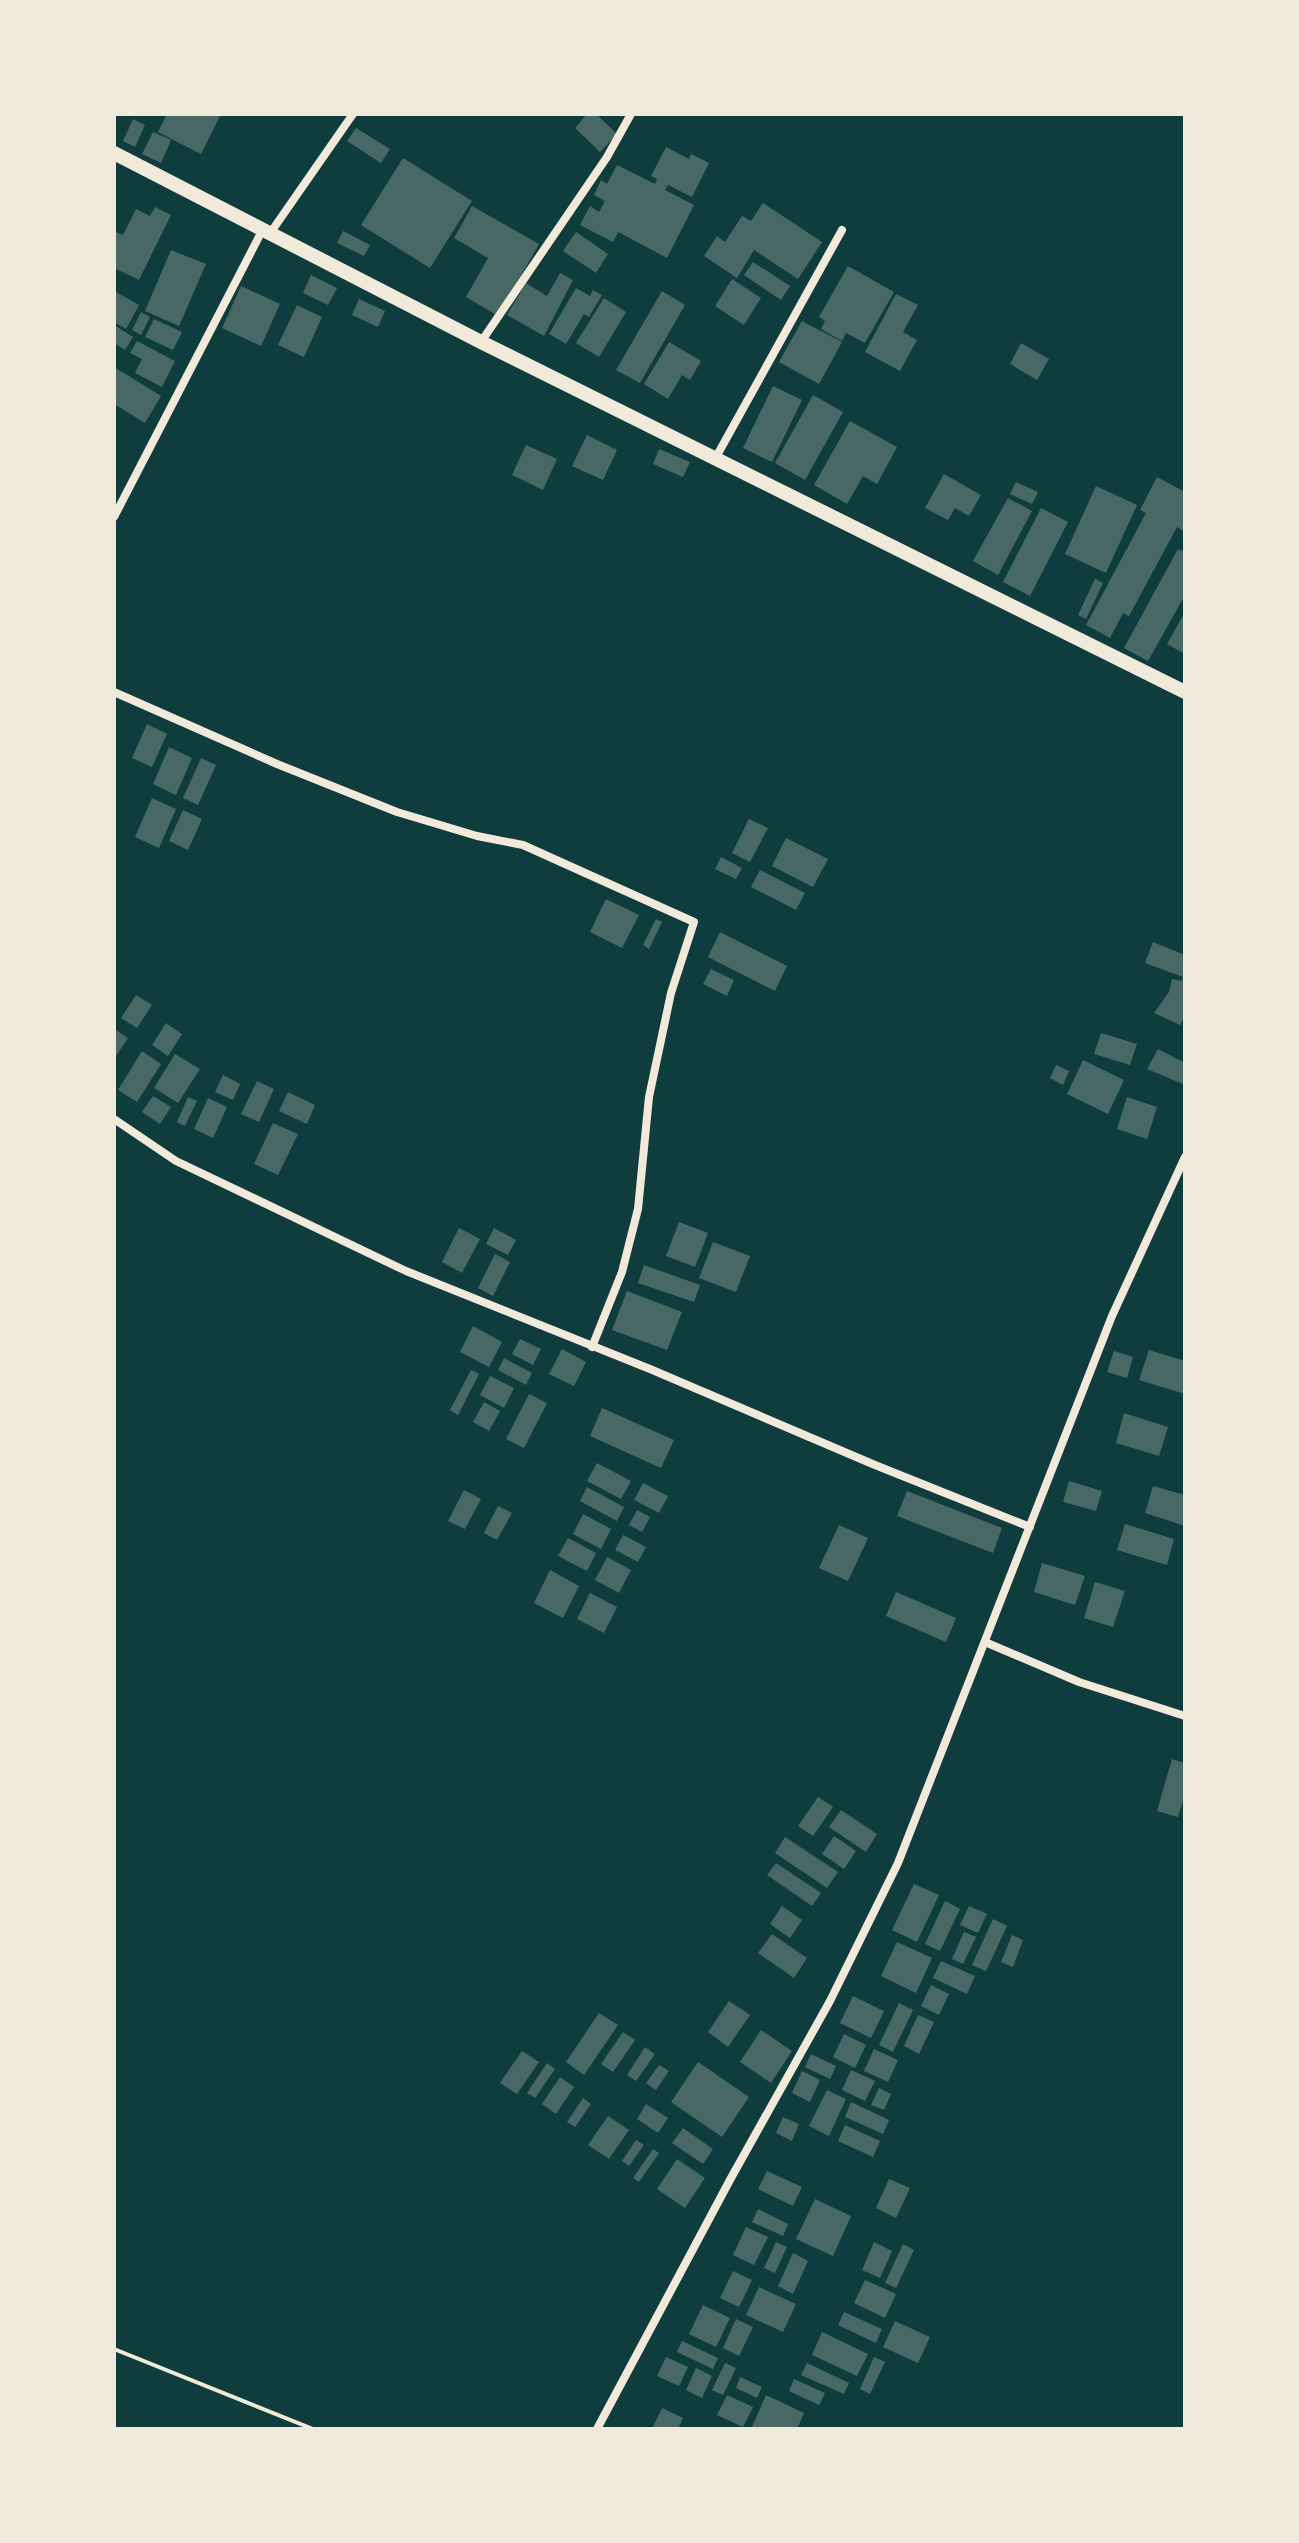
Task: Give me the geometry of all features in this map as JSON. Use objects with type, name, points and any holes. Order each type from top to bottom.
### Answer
[{"type":"street","points":[[114,517],[267,230],[353,114]]},
{"type":"street","points":[[481,342],[607,157],[631,114]]},
{"type":"street","points":[[114,153],[481,342],[1185,692]]},
{"type":"street","points":[[715,459],[842,230]]},
{"type":"street","points":[[114,692],[277,764],[397,812],[477,836],[523,845],[694,922],[671,993],[649,1097],[638,1209],[622,1272],[592,1347]]},
{"type":"street","points":[[114,1119],[176,1161],[337,1240],[1030,1527]]},
{"type":"street","points":[[597,2429],[830,2001],[898,1863],[1112,1316],[1185,1157]]},
{"type":"street","points":[[985,1642],[1079,1682],[1185,1716]]},
{"type":"path","points":[[114,2349],[313,2429]]},
{"type":"building","points":[[167,114],[221,114],[201,154],[158,132]]},
{"type":"building","points":[[587,114],[596,114],[617,134],[600,152],[575,128]]},
{"type":"building","points":[[133,119],[145,125],[135,147],[123,141]]},
{"type":"building","points":[[356,128],[390,149],[381,163],[347,141]]},
{"type":"building","points":[[153,132],[171,140],[161,163],[142,154]]},
{"type":"building","points":[[666,147],[689,159],[691,154],[709,163],[692,197],[668,185],[665,190],[694,205],[667,258],[618,232],[613,242],[580,225],[590,206],[599,212],[605,201],[594,195],[601,180],[607,184],[617,165],[655,184],[657,179],[651,176]]},
{"type":"building","points":[[403,158],[472,201],[430,268],[361,225]]},
{"type":"building","points":[[763,203],[822,242],[798,279],[754,250],[737,278],[704,256],[717,236],[725,242],[742,216],[751,221]]},
{"type":"building","points":[[472,206],[539,244],[498,316],[466,297],[488,258],[454,238]]},
{"type":"building","points":[[155,207],[171,215],[139,280],[114,268],[114,231],[123,235],[136,209],[150,216]]},
{"type":"building","points":[[343,231],[370,245],[364,256],[337,243]]},
{"type":"building","points":[[576,232],[608,254],[596,273],[563,251]]},
{"type":"building","points":[[171,250],[206,264],[179,326],[145,311]]},
{"type":"building","points":[[753,262],[790,286],[781,300],[744,275]]},
{"type":"building","points":[[848,266],[894,292],[865,343],[846,333],[842,341],[821,329],[825,321],[819,317]]},
{"type":"building","points":[[560,273],[573,280],[544,336],[507,315],[526,283],[547,296]]},
{"type":"building","points":[[311,275],[337,288],[328,305],[303,293]]},
{"type":"building","points":[[732,279],[761,298],[744,325],[715,306]]},
{"type":"building","points":[[241,286],[280,304],[261,346],[222,328]]},
{"type":"building","points":[[576,288],[590,296],[593,290],[602,295],[589,317],[584,314],[566,344],[549,334]]},
{"type":"building","points":[[114,291],[139,305],[126,329],[114,322]]},
{"type":"building","points":[[662,291],[685,305],[640,383],[616,370]]},
{"type":"building","points":[[896,294],[918,305],[903,332],[917,340],[900,371],[865,352]]},
{"type":"building","points":[[604,298],[626,312],[599,357],[576,343]]},
{"type":"building","points":[[359,299],[385,311],[378,327],[352,315]]},
{"type":"building","points":[[297,305],[322,317],[304,357],[278,345]]},
{"type":"building","points":[[141,312],[150,317],[141,335],[132,330]]},
{"type":"building","points":[[154,319],[182,332],[173,350],[145,337]]},
{"type":"building","points":[[802,321],[842,342],[819,384],[779,362]]},
{"type":"building","points":[[114,325],[133,337],[125,350],[114,343]]},
{"type":"building","points":[[137,341],[175,361],[162,387],[135,373],[142,359],[130,353]]},
{"type":"building","points":[[669,342],[701,361],[690,380],[682,375],[668,399],[644,384]]},
{"type":"building","points":[[1021,343],[1049,359],[1037,380],[1010,364]]},
{"type":"building","points":[[114,367],[161,396],[145,423],[114,404]]},
{"type":"building","points":[[773,386],[802,400],[772,462],[743,448]]},
{"type":"building","points":[[813,395],[843,412],[805,480],[775,463]]},
{"type":"building","points":[[850,421],[897,447],[877,484],[863,476],[847,504],[814,485]]},
{"type":"building","points":[[587,435],[617,450],[603,480],[572,466]]},
{"type":"building","points":[[526,445],[557,459],[543,490],[512,475]]},
{"type":"building","points":[[659,449],[690,462],[683,477],[653,464]]},
{"type":"building","points":[[944,474],[981,495],[969,516],[955,508],[948,520],[925,508]]},
{"type":"building","points":[[1157,477],[1185,492],[1185,532],[1177,527],[1129,616],[1123,613],[1110,638],[1086,625],[1146,513],[1140,510]]},
{"type":"building","points":[[1016,482],[1038,492],[1032,504],[1010,494]]},
{"type":"building","points":[[1096,486],[1137,505],[1106,573],[1065,554]]},
{"type":"building","points":[[1008,498],[1032,511],[998,575],[973,561]]},
{"type":"building","points":[[1041,508],[1068,522],[1030,596],[1003,582]]},
{"type":"building","points":[[1178,549],[1185,552],[1185,595],[1148,661],[1124,648]]},
{"type":"building","points":[[1095,579],[1103,583],[1086,619],[1078,615]]},
{"type":"building","points":[[1185,612],[1185,654],[1167,644]]},
{"type":"building","points":[[147,724],[167,734],[152,767],[132,758]]},
{"type":"building","points":[[169,747],[192,758],[176,795],[153,784]]},
{"type":"building","points":[[201,758],[216,765],[198,805],[183,798]]},
{"type":"building","points":[[152,798],[176,809],[159,848],[135,837]]},
{"type":"building","points":[[183,810],[202,819],[188,850],[169,841]]},
{"type":"building","points":[[749,819],[768,828],[750,862],[732,853]]},
{"type":"building","points":[[786,838],[828,859],[813,887],[772,866]]},
{"type":"building","points":[[721,857],[742,868],[736,879],[715,869]]},
{"type":"building","points":[[760,870],[805,893],[796,910],[751,887]]},
{"type":"building","points":[[606,899],[639,915],[622,948],[590,932]]},
{"type":"building","points":[[656,919],[662,922],[649,949],[643,945]]},
{"type":"building","points":[[720,932],[787,966],[775,991],[708,957]]},
{"type":"building","points":[[1153,942],[1185,955],[1185,1016],[1180,1025],[1154,1013],[1169,992],[1172,979],[1181,981],[1183,977],[1145,963]]},
{"type":"building","points":[[711,969],[734,980],[727,996],[703,984]]},
{"type":"building","points":[[136,995],[152,1005],[137,1028],[121,1018]]},
{"type":"building","points":[[166,1023],[182,1034],[168,1056],[152,1045]]},
{"type":"building","points":[[114,1029],[128,1038],[114,1059]]},
{"type":"building","points":[[1101,1033],[1137,1044],[1130,1065],[1094,1054]]},
{"type":"building","points":[[1158,1049],[1185,1063],[1185,1085],[1147,1069]]},
{"type":"building","points":[[142,1051],[161,1064],[137,1102],[118,1090]]},
{"type":"building","points":[[175,1054],[200,1069],[178,1103],[154,1088]]},
{"type":"building","points":[[1083,1060],[1124,1080],[1108,1114],[1067,1094]]},
{"type":"building","points":[[1056,1065],[1069,1071],[1063,1085],[1050,1078]]},
{"type":"building","points":[[223,1075],[240,1084],[233,1100],[215,1092]]},
{"type":"building","points":[[257,1081],[274,1089],[259,1122],[241,1114]]},
{"type":"building","points":[[288,1092],[315,1105],[307,1124],[279,1111]]},
{"type":"building","points":[[153,1096],[171,1107],[160,1124],[142,1112]]},
{"type":"building","points":[[188,1097],[197,1101],[185,1126],[177,1122]]},
{"type":"building","points":[[1127,1097],[1157,1107],[1147,1139],[1117,1129]]},
{"type":"building","points":[[208,1098],[227,1107],[213,1138],[194,1129]]},
{"type":"building","points":[[273,1123],[298,1134],[278,1175],[254,1164]]},
{"type":"building","points":[[679,1222],[708,1233],[695,1267],[666,1256]]},
{"type":"building","points":[[459,1228],[480,1239],[462,1273],[442,1262]]},
{"type":"building","points":[[494,1228],[516,1240],[508,1255],[486,1244]]},
{"type":"building","points":[[713,1242],[750,1256],[736,1292],[699,1278]]},
{"type":"building","points":[[495,1254],[510,1262],[493,1296],[478,1288]]},
{"type":"building","points":[[644,1265],[700,1285],[694,1302],[638,1283]]},
{"type":"building","points":[[627,1291],[682,1312],[667,1350],[612,1330]]},
{"type":"building","points":[[473,1326],[502,1342],[489,1367],[460,1352]]},
{"type":"building","points":[[520,1339],[541,1349],[533,1365],[512,1354]]},
{"type":"building","points":[[562,1349],[586,1362],[574,1386],[549,1374]]},
{"type":"building","points":[[1149,1350],[1185,1361],[1185,1394],[1139,1380]]},
{"type":"building","points":[[1114,1351],[1133,1357],[1127,1378],[1107,1372]]},
{"type":"building","points":[[504,1358],[532,1373],[526,1385],[498,1370]]},
{"type":"building","points":[[471,1370],[479,1374],[458,1415],[450,1410]]},
{"type":"building","points":[[490,1376],[514,1388],[504,1408],[480,1395]]},
{"type":"building","points":[[529,1394],[547,1403],[524,1448],[506,1439]]},
{"type":"building","points":[[484,1402],[500,1411],[489,1431],[473,1422]]},
{"type":"building","points":[[602,1408],[674,1440],[661,1468],[590,1436]]},
{"type":"building","points":[[1124,1413],[1168,1427],[1159,1456],[1116,1443]]},
{"type":"building","points":[[597,1463],[631,1481],[621,1499],[587,1481]]},
{"type":"building","points":[[1069,1481],[1102,1491],[1096,1511],[1063,1502]]},
{"type":"building","points":[[643,1483],[668,1496],[659,1513],[634,1500]]},
{"type":"building","points":[[1153,1486],[1185,1495],[1185,1526],[1145,1513]]},
{"type":"building","points":[[587,1487],[624,1507],[617,1521],[580,1501]]},
{"type":"building","points":[[464,1490],[481,1499],[465,1529],[448,1521]]},
{"type":"building","points":[[907,1491],[1002,1528],[993,1553],[897,1516]]},
{"type":"building","points":[[498,1506],[512,1513],[497,1540],[484,1533]]},
{"type":"building","points":[[637,1510],[650,1517],[642,1532],[629,1525]]},
{"type":"building","points":[[583,1514],[611,1529],[601,1549],[573,1534]]},
{"type":"building","points":[[1125,1524],[1174,1539],[1167,1565],[1117,1550]]},
{"type":"building","points":[[839,1525],[868,1538],[848,1581],[819,1568]]},
{"type":"building","points":[[623,1535],[646,1547],[638,1562],[615,1550]]},
{"type":"building","points":[[568,1538],[596,1553],[587,1571],[558,1556]]},
{"type":"building","points":[[607,1557],[631,1570],[619,1593],[595,1580]]},
{"type":"building","points":[[1042,1563],[1085,1576],[1075,1605],[1034,1592]]},
{"type":"building","points":[[550,1570],[579,1586],[563,1618],[534,1603]]},
{"type":"building","points":[[1095,1582],[1125,1591],[1113,1627],[1084,1618]]},
{"type":"building","points":[[896,1592],[956,1618],[946,1642],[886,1616]]},
{"type":"building","points":[[590,1593],[617,1607],[604,1633],[577,1619]]},
{"type":"building","points":[[1172,1759],[1185,1763],[1185,1794],[1178,1817],[1157,1811]]},
{"type":"building","points":[[818,1797],[833,1807],[813,1836],[798,1826]]},
{"type":"building","points":[[841,1810],[877,1834],[866,1852],[829,1827]]},
{"type":"building","points":[[834,1836],[856,1851],[844,1869],[822,1854]]},
{"type":"building","points":[[785,1837],[838,1872],[827,1888],[775,1853]]},
{"type":"building","points":[[776,1863],[821,1893],[812,1906],[767,1875]]},
{"type":"building","points":[[914,1884],[939,1895],[917,1942],[892,1930]]},
{"type":"building","points":[[945,1901],[960,1909],[940,1951],[925,1944]]},
{"type":"building","points":[[782,1906],[802,1920],[790,1938],[770,1924]]},
{"type":"building","points":[[969,1906],[987,1914],[978,1933],[960,1925]]},
{"type":"building","points":[[993,1919],[1007,1926],[986,1971],[972,1965]]},
{"type":"building","points":[[964,1932],[976,1937],[963,1964],[952,1959]]},
{"type":"building","points":[[772,1934],[807,1958],[794,1978],[758,1953]]},
{"type":"building","points":[[1012,1935],[1023,1940],[1013,1967],[1001,1962]]},
{"type":"building","points":[[897,1942],[932,1958],[916,1993],[881,1976]]},
{"type":"building","points":[[941,1961],[975,1976],[967,1994],[933,1978]]},
{"type":"building","points":[[931,1985],[949,1994],[939,2015],[921,2006]]},
{"type":"building","points":[[853,1996],[884,2011],[871,2038],[840,2023]]},
{"type":"building","points":[[729,2001],[750,2015],[728,2047],[708,2032]]},
{"type":"building","points":[[899,2003],[913,2010],[893,2052],[879,2045]]},
{"type":"building","points":[[599,2013],[618,2025],[584,2075],[566,2062]]},
{"type":"building","points":[[918,2015],[934,2022],[919,2054],[904,2046]]},
{"type":"building","points":[[761,2030],[792,2051],[771,2083],[740,2062]]},
{"type":"building","points":[[623,2032],[635,2040],[613,2072],[601,2064]]},
{"type":"building","points":[[844,2034],[866,2045],[855,2068],[833,2057]]},
{"type":"building","points":[[645,2047],[655,2054],[636,2081],[627,2075]]},
{"type":"building","points":[[874,2049],[898,2060],[888,2082],[864,2071]]},
{"type":"building","points":[[522,2051],[539,2062],[517,2094],[500,2083]]},
{"type":"building","points":[[811,2054],[836,2066],[830,2079],[805,2067]]},
{"type":"building","points":[[698,2062],[749,2097],[722,2137],[671,2102]]},
{"type":"building","points":[[547,2063],[555,2069],[535,2098],[527,2093]]},
{"type":"building","points":[[659,2065],[669,2071],[656,2090],[646,2083]]},
{"type":"building","points":[[851,2070],[875,2081],[865,2101],[842,2090]]},
{"type":"building","points":[[802,2071],[820,2080],[810,2102],[792,2093]]},
{"type":"building","points":[[560,2077],[574,2087],[556,2114],[542,2104]]},
{"type":"building","points":[[879,2088],[891,2094],[884,2110],[871,2105]]},
{"type":"building","points":[[827,2090],[846,2099],[829,2136],[809,2126]]},
{"type":"building","points":[[583,2098],[591,2104],[575,2127],[567,2122]]},
{"type":"building","points":[[851,2102],[889,2120],[883,2134],[845,2117]]},
{"type":"building","points":[[646,2104],[668,2118],[658,2133],[637,2119]]},
{"type":"building","points":[[608,2116],[629,2130],[609,2159],[588,2145]]},
{"type":"building","points":[[783,2117],[799,2124],[792,2141],[776,2133]]},
{"type":"building","points":[[845,2125],[880,2141],[873,2157],[838,2141]]},
{"type":"building","points":[[683,2128],[713,2149],[703,2164],[672,2143]]},
{"type":"building","points":[[636,2140],[644,2145],[629,2166],[622,2161]]},
{"type":"building","points":[[653,2149],[659,2153],[639,2182],[633,2178]]},
{"type":"building","points":[[677,2159],[705,2178],[685,2208],[657,2189]]},
{"type":"building","points":[[767,2171],[802,2187],[793,2206],[758,2189]]},
{"type":"building","points":[[889,2179],[910,2188],[896,2218],[876,2208]]},
{"type":"building","points":[[815,2199],[851,2216],[833,2256],[796,2239]]},
{"type":"building","points":[[758,2209],[788,2224],[783,2236],[752,2222]]},
{"type":"building","points":[[746,2227],[768,2237],[754,2265],[733,2255]]},
{"type":"building","points":[[776,2242],[787,2247],[775,2273],[764,2268]]},
{"type":"building","points":[[874,2242],[892,2251],[880,2278],[862,2270]]},
{"type":"building","points":[[903,2244],[914,2250],[896,2288],[885,2283]]},
{"type":"building","points":[[793,2253],[808,2261],[793,2294],[778,2286]]},
{"type":"building","points":[[733,2271],[752,2280],[739,2307],[720,2298]]},
{"type":"building","points":[[865,2280],[896,2294],[885,2318],[854,2303]]},
{"type":"building","points":[[759,2287],[796,2304],[783,2332],[746,2315]]},
{"type":"building","points":[[703,2305],[730,2318],[716,2347],[689,2334]]},
{"type":"building","points":[[844,2312],[882,2329],[876,2343],[838,2325]]},
{"type":"building","points":[[736,2319],[753,2327],[739,2356],[723,2348]]},
{"type":"building","points":[[895,2321],[930,2337],[918,2363],[883,2347]]},
{"type":"building","points":[[822,2332],[868,2354],[857,2376],[812,2355]]},
{"type":"building","points":[[682,2341],[718,2358],[713,2369],[677,2352]]},
{"type":"building","points":[[666,2357],[688,2367],[679,2386],[657,2376]]},
{"type":"building","points":[[874,2357],[885,2362],[870,2394],[860,2389]]},
{"type":"building","points":[[725,2363],[736,2368],[723,2395],[712,2390]]},
{"type":"building","points":[[807,2363],[849,2383],[844,2394],[801,2375]]},
{"type":"building","points":[[696,2368],[712,2376],[702,2398],[686,2390]]},
{"type":"building","points":[[740,2377],[762,2387],[757,2398],[736,2388]]},
{"type":"building","points":[[794,2379],[825,2393],[819,2405],[789,2391]]},
{"type":"building","points":[[727,2395],[753,2407],[743,2427],[717,2415]]},
{"type":"building","points":[[766,2395],[804,2413],[797,2429],[752,2427]]},
{"type":"building","points":[[662,2408],[683,2418],[678,2429],[652,2429]]}]
